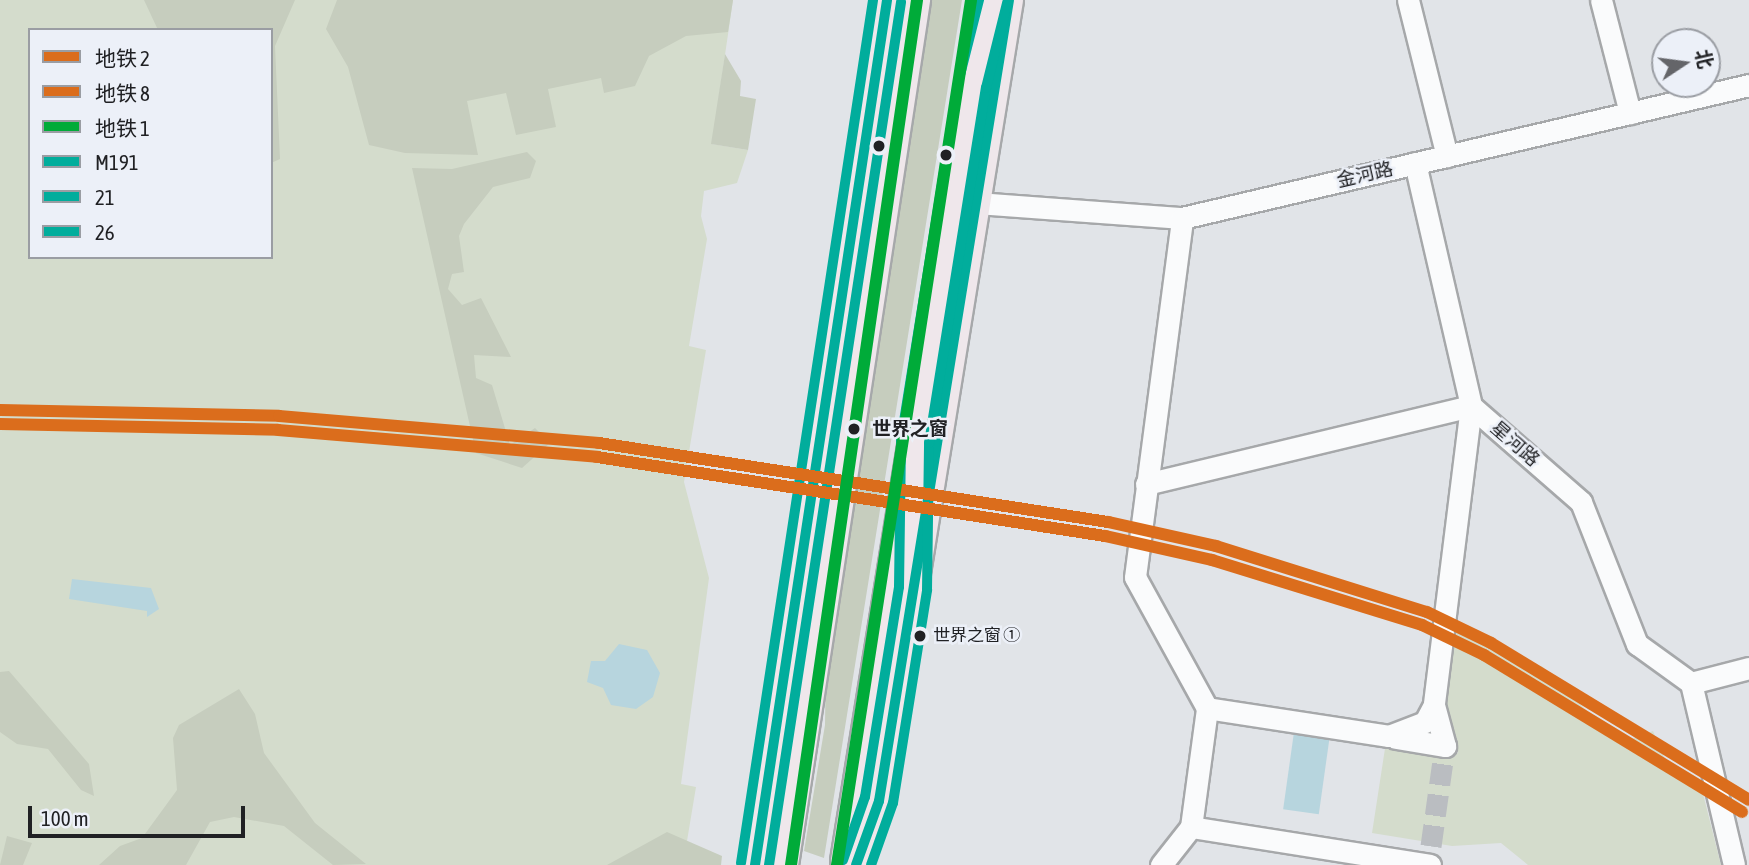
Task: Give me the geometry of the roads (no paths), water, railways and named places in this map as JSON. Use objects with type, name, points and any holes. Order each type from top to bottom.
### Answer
[{"type":"main road","points":[[755,865],[887,0]]},
{"type":"main road","points":[[784,865],[916,0]]},
{"type":"main road","points":[[845,865],[933,331],[984,0]]},
{"type":"main road","points":[[972,85],[993,0]]},
{"type":"main road","points":[[856,865],[879,801],[1009,0]]},
{"type":"main road","points":[[933,331],[976,205]]},
{"type":"main road","points":[[832,371],[882,235]]},
{"type":"main road","points":[[912,588],[915,442]]},
{"type":"street","points":[[1408,0],[1447,156]]},
{"type":"street","points":[[1601,0],[1630,113]]},
{"type":"street","name":"金河路","points":[[976,205],[1182,218],[1749,85]]},
{"type":"street","points":[[1207,708],[1445,746],[1434,705],[1471,407],[1415,163]]},
{"type":"street","points":[[1161,865],[1191,827],[1207,708],[1135,585],[1182,218]]},
{"type":"street","points":[[1146,484],[1471,407]]},
{"type":"street","name":"星河路","points":[[1471,407],[1581,502],[1637,644],[1691,683]]},
{"type":"street","points":[[1734,865],[1691,683],[1749,668]]},
{"type":"street","points":[[1389,736],[1418,728],[1434,705]]},
{"type":"street","points":[[1191,827],[1430,858]]},
{"type":"water","points":[[72,579],[151,588],[159,609],[147,617],[147,611],[69,599]]},
{"type":"water","points":[[619,644],[647,650],[660,673],[653,697],[636,709],[611,705],[603,688],[587,682],[591,661],[605,661]]},
{"type":"water","points":[[1294,732],[1330,737],[1319,814],[1283,809]]},
{"type":"tunnel","points":[[1431,846],[1445,746]]},
{"type":"metro line","name":"1","points":[[791,865],[917,0]]},
{"type":"metro line","name":"1","points":[[837,865],[971,0]]},
{"type":"metro line","name":"2","points":[[0,410],[279,416],[599,443],[1108,522],[1216,546],[1427,612],[1491,643],[1749,800]]},
{"type":"metro line","name":"8","points":[[0,424],[278,430],[597,457],[1105,536],[1212,560],[1422,625],[1484,655],[1742,812]]},
{"type":"place","name":"世界之窗","points":[[854,429]]},
{"type":"place","name":"世界之窗 ①","points":[[920,636]]}]
